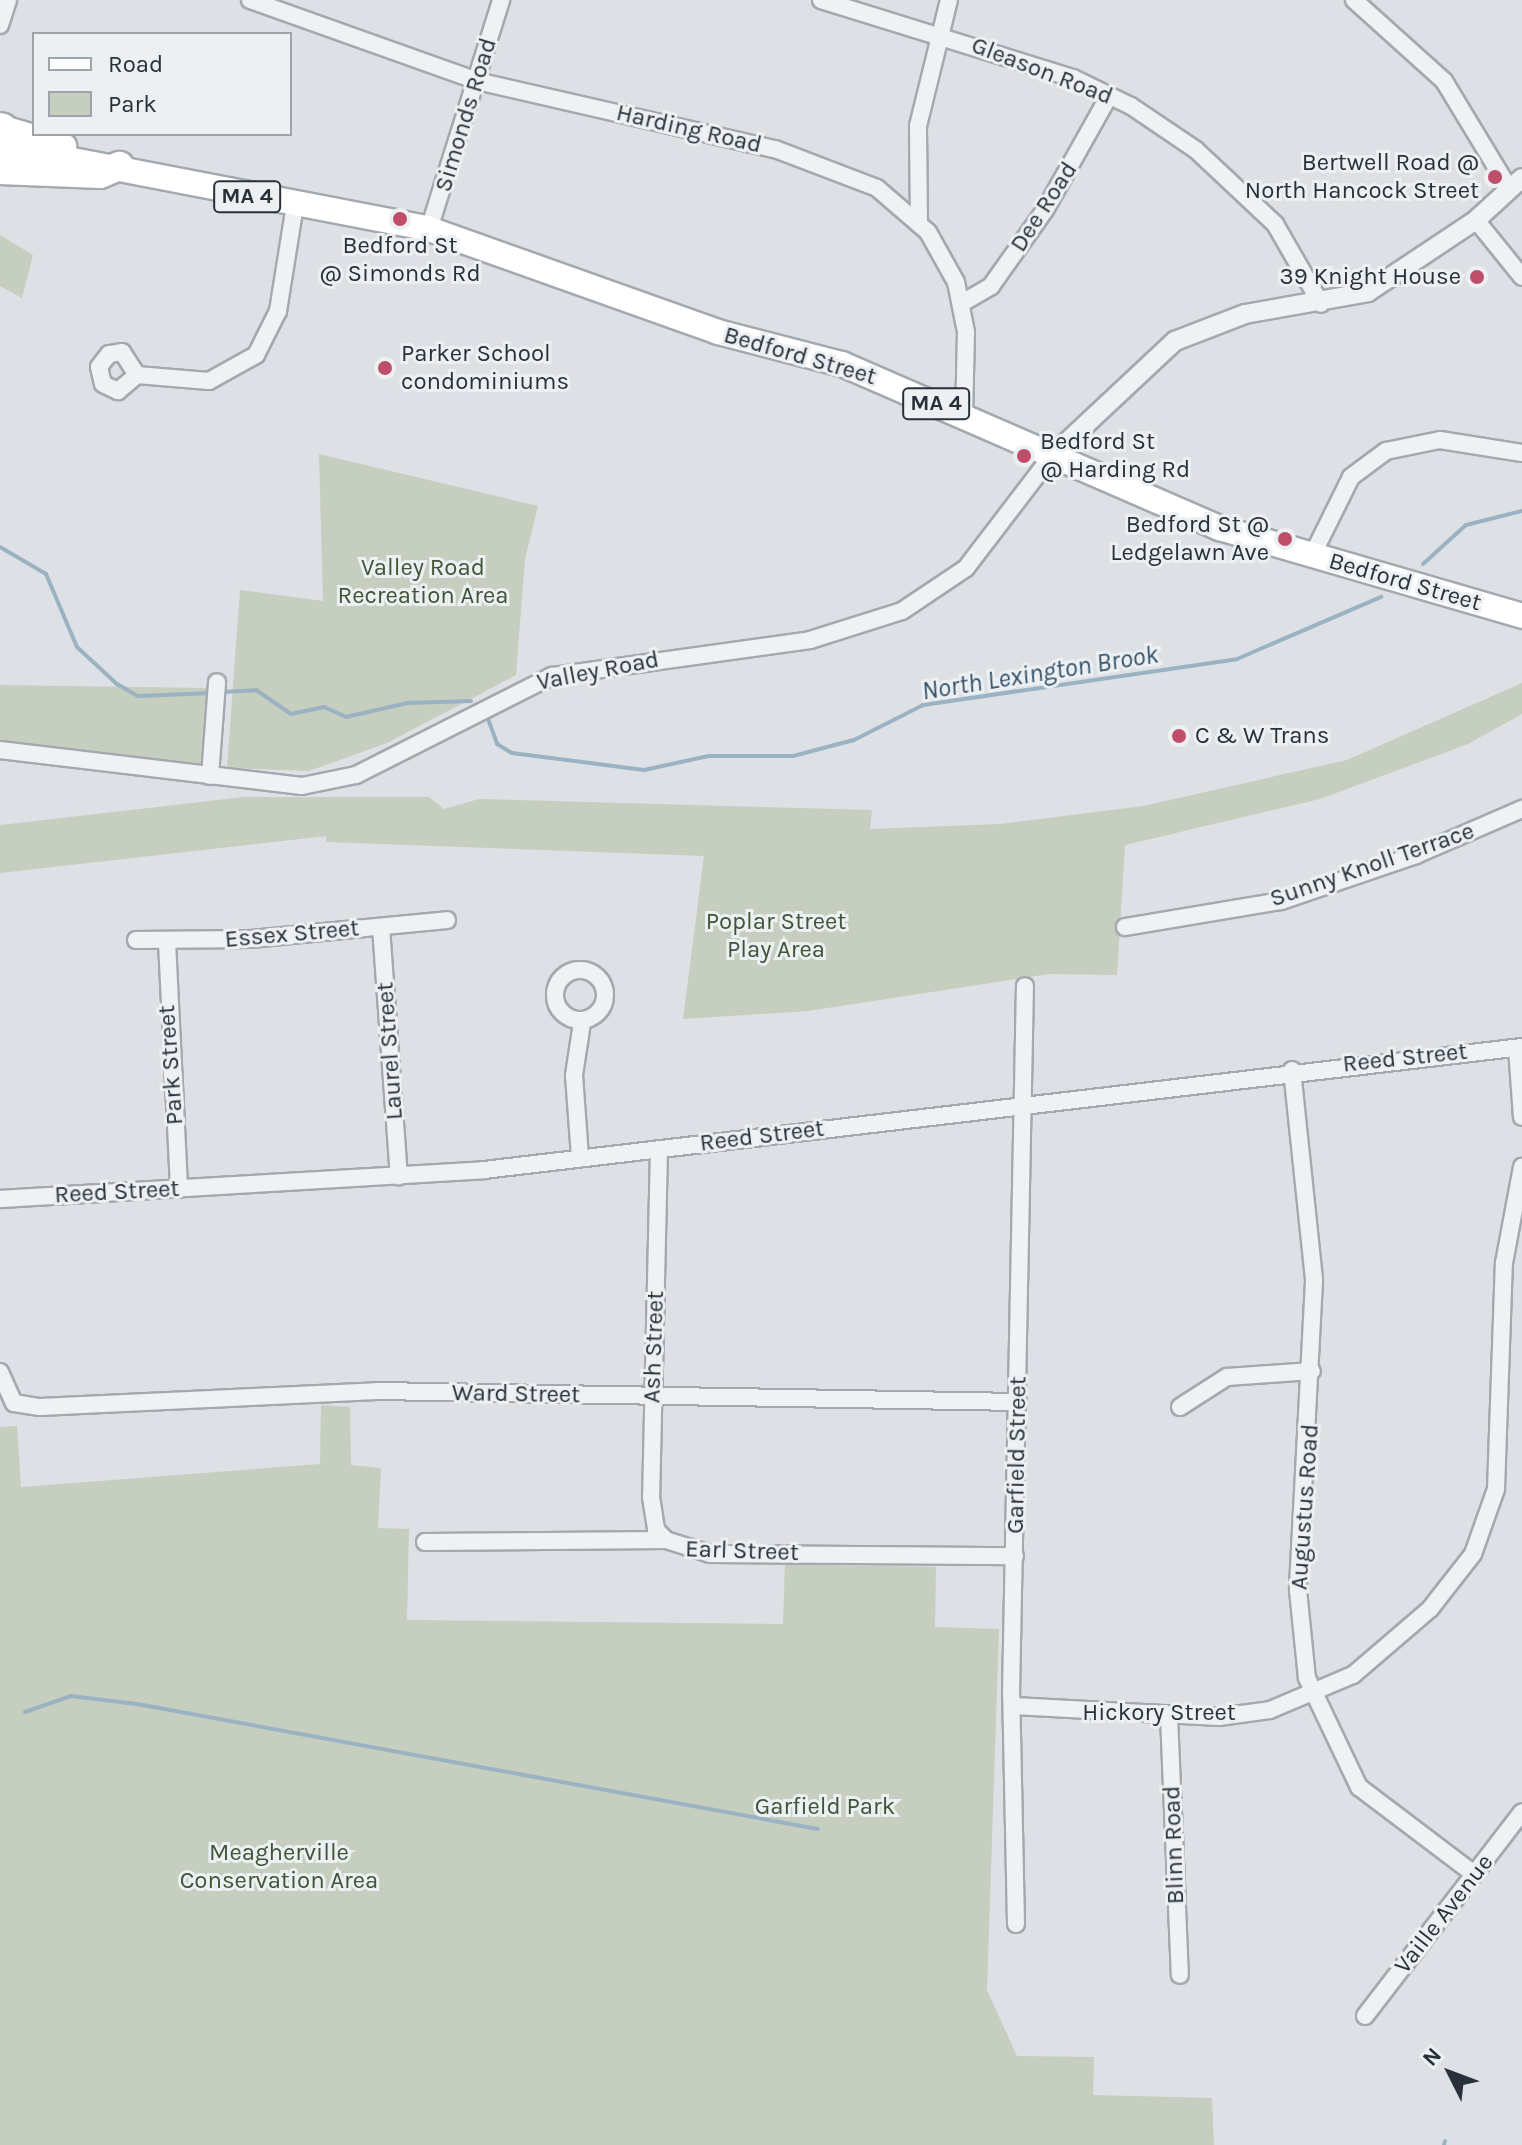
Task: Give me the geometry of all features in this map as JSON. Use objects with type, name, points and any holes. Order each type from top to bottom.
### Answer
[{"type":"highway","points":[[0,170],[100,174],[113,165]]},
{"type":"main road","name":"Bedford Street","points":[[1,132],[113,165],[295,205],[429,229],[718,332],[842,364],[1170,510],[1312,556],[1522,616]]},
{"type":"street","points":[[0,25],[8,0]]},
{"type":"street","name":"Harding Road","points":[[250,0],[477,81],[828,164],[877,188],[919,224],[947,264],[962,303],[964,417]]},
{"type":"street","name":"Simonds Road","points":[[429,229],[501,0]]},
{"type":"street","name":"Gleason Road","points":[[821,0],[938,32],[1109,96],[1196,150],[1244,192],[1290,245],[1321,304]]},
{"type":"street","points":[[919,224],[918,126],[938,32],[949,0]]},
{"type":"street","points":[[1051,457],[1175,341],[1245,314],[1321,304],[1368,292],[1476,220],[1516,184],[1444,81],[1354,0]]},
{"type":"street","name":"Dee Road","points":[[962,303],[991,286],[1045,210],[1109,96]]},
{"type":"street","points":[[137,375],[209,381],[256,355],[278,311],[295,205]]},
{"type":"street","points":[[1476,220],[1522,277]]},
{"type":"street","points":[[1312,556],[1351,477],[1386,451],[1440,440],[1522,453]]},
{"type":"street","name":"Valley Road","points":[[0,750],[302,786],[329,782],[372,770],[484,705],[552,676],[810,640],[897,613],[966,568],[1051,457]]},
{"type":"street","points":[[210,776],[217,682]]},
{"type":"street","name":"Sunny Knoll Terrace","points":[[1125,927],[1281,901],[1522,809]]},
{"type":"street","name":"Essex Street","points":[[136,940],[167,942],[447,920]]},
{"type":"street","name":"Laurel Street","points":[[381,927],[399,1176]]},
{"type":"street","name":"Park Street","points":[[167,942],[179,1189]]},
{"type":"street","name":"Garfield Street","points":[[1016,1924],[1015,1556],[1028,1102],[1025,986]]},
{"type":"street","points":[[580,1157],[574,1075],[582,1023]]},
{"type":"street","points":[[1520,1047],[1522,1117]]},
{"type":"street","name":"Reed Street","points":[[0,1199],[399,1176],[659,1149],[1292,1070],[1520,1047]]},
{"type":"street","name":"Augustus Road","points":[[1292,1070],[1314,1281],[1312,1371],[1298,1590],[1311,1694],[1359,1787],[1474,1874]]},
{"type":"street","name":"Ash Street","points":[[659,1149],[651,1497],[656,1530],[666,1540]]},
{"type":"street","name":"Hickory Street","points":[[1014,1706],[1169,1716],[1232,1716],[1311,1694],[1353,1675],[1452,1585],[1489,1519],[1501,1450],[1504,1263],[1522,1167]]},
{"type":"street","points":[[1180,1407],[1227,1377],[1312,1371]]},
{"type":"street","name":"Ward Street","points":[[0,1372],[14,1403],[93,1406],[339,1392],[653,1393],[1018,1402]]},
{"type":"street","name":"Earl Street","points":[[425,1542],[666,1540],[674,1549],[710,1554],[1015,1556]]},
{"type":"street","name":"Blinn Road","points":[[1169,1716],[1180,1975]]},
{"type":"street","name":"Vaille Avenue","points":[[1365,2016],[1522,1812]]},
{"type":"green space","points":[[0,235],[33,255],[22,298],[0,286]]},
{"type":"green space","name":"Valley Road Recreation Area","points":[[319,454],[538,506],[525,559],[516,675],[387,743],[309,771],[227,768],[240,590],[323,601]]},
{"type":"green space","name":"Poplar Street Play Area","points":[[1522,683],[1522,714],[1468,744],[1320,799],[1125,845],[1117,975],[1049,974],[808,1011],[683,1019],[704,856],[326,842],[326,836],[0,873],[0,825],[244,797],[429,797],[444,809],[479,799],[872,810],[870,829],[1000,824],[1143,806],[1347,760]]},
{"type":"green space","points":[[0,685],[206,688],[205,764],[0,742]]},
{"type":"green space","name":"Meagherville Conservation Area","points":[[321,1405],[350,1407],[351,1465],[381,1468],[378,1528],[409,1529],[407,1620],[783,1624],[785,1564],[936,1567],[935,1627],[999,1629],[987,1990],[1017,2056],[1094,2057],[1093,2095],[1212,2098],[1214,2145],[0,2145],[0,1427],[17,1426],[21,1487],[320,1464]]},
{"type":"waterway","name":"North Lexington Brook","points":[[1423,564],[1466,525],[1522,511]]},
{"type":"waterway","name":"North Lexington Brook","points":[[0,547],[46,574],[77,647],[117,684],[138,696],[213,693]]},
{"type":"waterway","name":"North Lexington Brook","points":[[487,716],[497,744],[512,753],[644,770],[709,756],[793,756],[854,740],[923,705],[1237,659],[1381,597]]},
{"type":"waterway","name":"North Lexington Brook","points":[[222,692],[256,690],[291,714],[324,707],[346,717],[407,703],[471,701]]},
{"type":"waterway","points":[[25,1712],[71,1696],[137,1704],[818,1829]]},
{"type":"waterway","points":[[1444,2145],[1445,2141]]},
{"type":"place","name":"Bertwell Road @ North Hancock Street","points":[[1495,177]]},
{"type":"place","name":"Bedford St @ Simonds Rd","points":[[400,219]]},
{"type":"place","name":"39 Knight House","points":[[1477,277]]},
{"type":"place","name":"Parker School condominiums","points":[[385,368]]},
{"type":"place","name":"Bedford St @ Harding Rd","points":[[1024,456]]},
{"type":"place","name":"Bedford St @ Ledgelawn Ave","points":[[1285,539]]},
{"type":"place","name":"C & W Trans","points":[[1179,736]]},
{"type":"park label","name":"Garfield Park","points":[[825,1807]]}]
